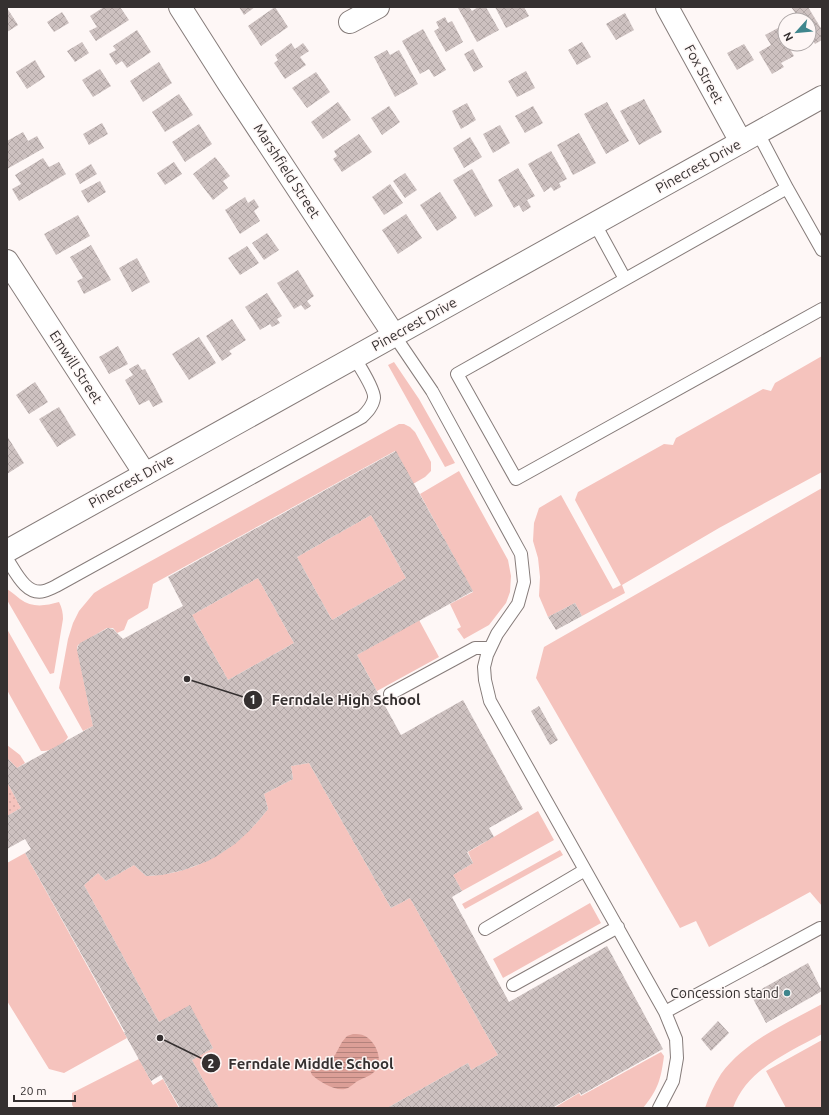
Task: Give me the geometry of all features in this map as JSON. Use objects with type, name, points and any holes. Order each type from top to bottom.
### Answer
[{"type":"street","name":"Marshfield Street","points":[[180,7],[394,335]]},
{"type":"street","points":[[350,22],[378,7]]},
{"type":"street","name":"Fox Street","points":[[667,7],[750,137]]},
{"type":"street","name":"Pinecrest Drive","points":[[7,551],[822,97]]},
{"type":"street","name":"Emwill Street","points":[[7,261],[145,474]]},
{"type":"lane","points":[[750,137],[787,188],[822,250]]},
{"type":"lane","points":[[787,188],[457,374],[516,479],[822,309]]},
{"type":"lane","points":[[595,224],[624,279]]},
{"type":"lane","points":[[394,335],[432,391],[521,554],[524,582],[518,604],[497,634],[487,655],[484,667],[486,685],[490,700],[665,1012],[676,1039],[677,1058],[673,1081],[659,1108]]},
{"type":"lane","points":[[7,559],[21,582],[31,590],[42,592],[56,586],[362,417],[370,409],[374,398],[372,390],[354,357]]},
{"type":"lane","points":[[390,694],[475,648],[490,648]]},
{"type":"lane","points":[[485,929],[585,870]]},
{"type":"lane","points":[[513,985],[618,927]]},
{"type":"lane","points":[[665,1012],[820,928]]},
{"type":"shaded area","points":[[822,356],[822,472],[719,528],[622,585],[625,593],[582,616],[575,603],[548,617],[539,596],[540,577],[538,558],[533,541],[534,523],[539,508],[561,495],[613,589],[621,585],[575,500],[578,492],[664,444],[673,445],[676,438],[763,389],[771,391],[775,383]]},
{"type":"shaded area","points":[[394,362],[419,399],[455,463],[445,467],[388,365]]},
{"type":"shaded area","points":[[399,424],[404,424],[410,427],[415,432],[431,462],[431,471],[425,477],[413,484],[395,451],[153,584],[148,608],[128,620],[124,630],[117,633],[113,628],[107,628],[78,645],[77,648],[93,726],[83,731],[59,688],[68,639],[73,623],[79,611],[94,593]]},
{"type":"shaded area","points":[[459,471],[508,560],[511,576],[510,592],[506,603],[489,625],[464,639],[457,629],[461,627],[450,604],[473,592],[420,494]]},
{"type":"shaded area","points":[[822,488],[822,906],[810,892],[709,947],[696,921],[680,928],[536,678],[544,647]]},
{"type":"shaded area","points":[[371,515],[406,578],[332,620],[297,557]]},
{"type":"shaded area","points":[[258,578],[294,643],[228,680],[192,615]]},
{"type":"shaded area","points":[[7,589],[29,604],[44,605],[59,602],[63,619],[54,673],[50,674],[7,600]]},
{"type":"shaded area","points":[[419,620],[439,657],[377,691],[357,655]]},
{"type":"shaded area","points":[[7,629],[68,737],[63,743],[52,749],[41,751],[7,690]]},
{"type":"shaded area","points":[[7,745],[20,755],[25,763],[17,768],[7,758]]},
{"type":"shaded area","points":[[309,763],[391,908],[410,898],[498,1055],[471,1070],[468,1063],[387,1108],[219,1108],[192,1060],[213,1048],[190,1006],[159,1022],[84,885],[98,873],[106,881],[134,865],[146,876],[182,870],[215,857],[243,836],[268,809],[264,794],[293,779],[291,766]]},
{"type":"shaded area","points":[[7,782],[21,808],[7,816]]},
{"type":"shaded area","points":[[538,811],[554,840],[462,891],[453,875],[473,863],[468,852]]},
{"type":"shaded area","points":[[560,850],[563,855],[465,909],[462,904]]},
{"type":"shaded area","points":[[25,853],[127,1038],[64,1073],[49,1069],[7,1001],[7,863]]},
{"type":"shaded area","points":[[590,903],[601,923],[503,978],[493,959]]},
{"type":"shaded area","points":[[822,1004],[822,1034],[783,1055],[758,1072],[739,1094],[733,1108],[705,1108],[721,1074],[742,1052],[767,1034]]},
{"type":"shaded area","points":[[353,1034],[365,1036],[372,1042],[378,1052],[378,1067],[373,1073],[344,1089],[334,1088],[319,1081],[312,1075],[310,1070],[312,1064],[329,1060],[335,1055],[347,1036]]},
{"type":"shaded area","points":[[822,1040],[822,1108],[786,1108],[766,1071]]},
{"type":"shaded area","points":[[661,1052],[664,1056],[660,1078],[652,1096],[643,1108],[554,1108],[579,1093],[581,1096]]},
{"type":"shaded area","points":[[139,1059],[153,1085],[163,1079],[179,1108],[74,1108],[72,1105],[72,1093]]},
{"type":"building","points":[[104,7],[120,7],[129,20],[96,41],[89,31],[97,27],[90,16]]},
{"type":"building","points":[[239,7],[255,7],[244,15]]},
{"type":"building","points":[[275,7],[288,27],[261,46],[248,26]]},
{"type":"building","points":[[469,7],[472,11],[478,7],[486,7],[499,30],[477,42],[458,8]]},
{"type":"building","points":[[495,7],[524,7],[529,16],[506,28]]},
{"type":"building","points":[[791,7],[808,7],[811,12],[795,12]]},
{"type":"building","points":[[7,8],[18,25],[7,32]]},
{"type":"building","points":[[62,12],[69,23],[54,32],[47,22]]},
{"type":"building","points":[[625,13],[634,30],[616,40],[606,24]]},
{"type":"building","points":[[445,17],[448,23],[452,21],[463,42],[446,52],[434,31],[439,28],[436,22]]},
{"type":"building","points":[[817,22],[822,30],[822,40],[817,43]]},
{"type":"building","points":[[423,29],[446,70],[434,77],[429,69],[420,74],[402,41]]},
{"type":"building","points":[[777,29],[777,52],[792,52],[794,56],[781,63],[784,67],[772,74],[759,52],[771,45],[765,35]]},
{"type":"building","points":[[137,30],[151,52],[127,68],[122,61],[116,65],[109,54],[116,50],[113,46]]},
{"type":"building","points":[[82,42],[89,53],[75,62],[67,51]]},
{"type":"building","points":[[582,42],[591,57],[577,65],[568,50]]},
{"type":"building","points":[[291,43],[295,49],[303,43],[309,51],[300,57],[306,65],[285,79],[274,63],[278,60],[275,55]]},
{"type":"building","points":[[744,44],[754,60],[737,70],[727,53]]},
{"type":"building","points":[[473,49],[483,67],[474,72],[464,54]]},
{"type":"building","points":[[387,50],[390,55],[399,50],[418,84],[395,97],[374,57]]},
{"type":"building","points":[[35,60],[45,77],[27,89],[16,72]]},
{"type":"building","points":[[159,62],[172,83],[143,102],[130,81]]},
{"type":"building","points":[[100,69],[111,86],[93,97],[82,80]]},
{"type":"building","points":[[526,71],[535,88],[517,97],[508,81]]},
{"type":"building","points":[[316,72],[330,92],[307,108],[292,88]]},
{"type":"building","points":[[179,94],[193,115],[165,132],[152,112]]},
{"type":"building","points":[[644,99],[662,132],[639,145],[620,111]]},
{"type":"building","points":[[338,102],[351,120],[323,139],[311,122]]},
{"type":"building","points":[[607,102],[629,141],[606,154],[584,114]]},
{"type":"building","points":[[467,103],[476,120],[461,129],[452,111]]},
{"type":"building","points":[[389,106],[400,122],[382,135],[371,118]]},
{"type":"building","points":[[533,106],[543,123],[525,133],[515,116]]},
{"type":"building","points":[[102,123],[108,134],[89,145],[83,134]]},
{"type":"building","points":[[199,124],[212,144],[185,162],[172,142]]},
{"type":"building","points":[[500,125],[510,143],[493,153],[483,134]]},
{"type":"building","points":[[23,132],[28,141],[37,136],[44,148],[7,169],[7,141]]},
{"type":"building","points":[[579,133],[596,163],[573,175],[557,145]]},
{"type":"building","points":[[359,134],[372,152],[342,172],[333,159],[337,156],[334,151]]},
{"type":"building","points":[[470,137],[482,157],[464,168],[453,148]]},
{"type":"building","points":[[551,151],[567,179],[559,183],[561,187],[554,191],[551,187],[544,192],[528,164]]},
{"type":"building","points":[[215,157],[230,176],[223,181],[228,188],[213,200],[193,174]]},
{"type":"building","points":[[43,158],[49,167],[59,162],[66,174],[19,201],[12,189],[21,184],[15,175]]},
{"type":"building","points":[[174,162],[182,174],[165,185],[157,173]]},
{"type":"building","points":[[91,164],[97,174],[80,184],[75,174]]},
{"type":"building","points":[[518,168],[535,196],[527,200],[531,207],[523,212],[519,205],[514,208],[498,180]]},
{"type":"building","points":[[472,169],[493,206],[475,217],[453,180]]},
{"type":"building","points":[[405,173],[417,190],[405,198],[393,181]]},
{"type":"building","points":[[100,181],[106,192],[88,203],[81,191]]},
{"type":"building","points":[[390,184],[403,203],[384,215],[372,197]]},
{"type":"building","points":[[440,192],[457,218],[437,231],[420,205]]},
{"type":"building","points":[[245,197],[248,203],[254,199],[259,207],[254,211],[260,221],[240,234],[225,210]]},
{"type":"building","points":[[406,214],[422,238],[398,254],[382,230]]},
{"type":"building","points":[[78,215],[90,236],[56,255],[44,234]]},
{"type":"building","points":[[267,233],[279,250],[264,260],[252,243]]},
{"type":"building","points":[[91,245],[111,280],[84,294],[77,281],[83,278],[70,257]]},
{"type":"building","points":[[247,246],[259,263],[240,275],[228,258]]},
{"type":"building","points":[[137,258],[150,282],[132,292],[119,268]]},
{"type":"building","points":[[298,270],[314,296],[307,301],[311,306],[305,310],[301,305],[294,309],[277,283]]},
{"type":"building","points":[[267,293],[282,316],[277,319],[280,323],[272,327],[270,324],[260,330],[245,307]]},
{"type":"building","points":[[232,319],[246,340],[229,351],[232,354],[222,361],[206,336]]},
{"type":"building","points":[[199,337],[216,363],[189,380],[172,354]]},
{"type":"building","points":[[118,346],[128,364],[109,374],[99,357]]},
{"type":"building","points":[[138,364],[142,370],[145,369],[163,402],[153,407],[149,400],[139,405],[125,380],[133,375],[129,369]]},
{"type":"building","points":[[35,382],[48,402],[29,414],[16,395]]},
{"type":"building","points":[[59,407],[76,435],[57,447],[39,419]]},
{"type":"building","points":[[7,436],[24,463],[7,474]]},
{"type":"building","points":[[396,451],[473,591],[357,655],[401,735],[463,700],[523,809],[489,828],[494,837],[467,852],[473,863],[453,875],[462,891],[452,897],[509,1002],[607,946],[663,1049],[581,1095],[580,1092],[552,1108],[387,1108],[468,1063],[471,1070],[498,1055],[410,898],[391,908],[309,763],[291,766],[293,779],[264,794],[268,809],[260,819],[235,844],[208,861],[184,870],[162,875],[146,876],[134,865],[106,881],[98,873],[84,885],[159,1022],[190,1005],[213,1048],[192,1060],[219,1108],[180,1108],[161,1075],[151,1081],[25,853],[31,849],[25,839],[7,849],[7,816],[21,808],[7,782],[7,758],[17,768],[93,726],[77,650],[78,646],[80,643],[108,628],[113,629],[123,639],[183,606],[168,577]],"holes":[[[371,515],[406,578],[332,620],[297,557]],[[258,578],[294,643],[228,680],[192,615]]]},
{"type":"building","points":[[575,603],[582,616],[556,630],[548,617]]},
{"type":"building","points":[[539,706],[558,740],[550,745],[531,711]]},
{"type":"building","name":"Concession stand","points":[[808,963],[822,991],[766,1023],[751,995]]},
{"type":"building","points":[[718,1021],[729,1033],[711,1051],[701,1039]]},
{"type":"place","name":"Ferndale High School","points":[[187,679]]},
{"type":"place","name":"Concession stand","points":[[787,993]]},
{"type":"place","name":"Ferndale Middle School","points":[[160,1038]]}]
